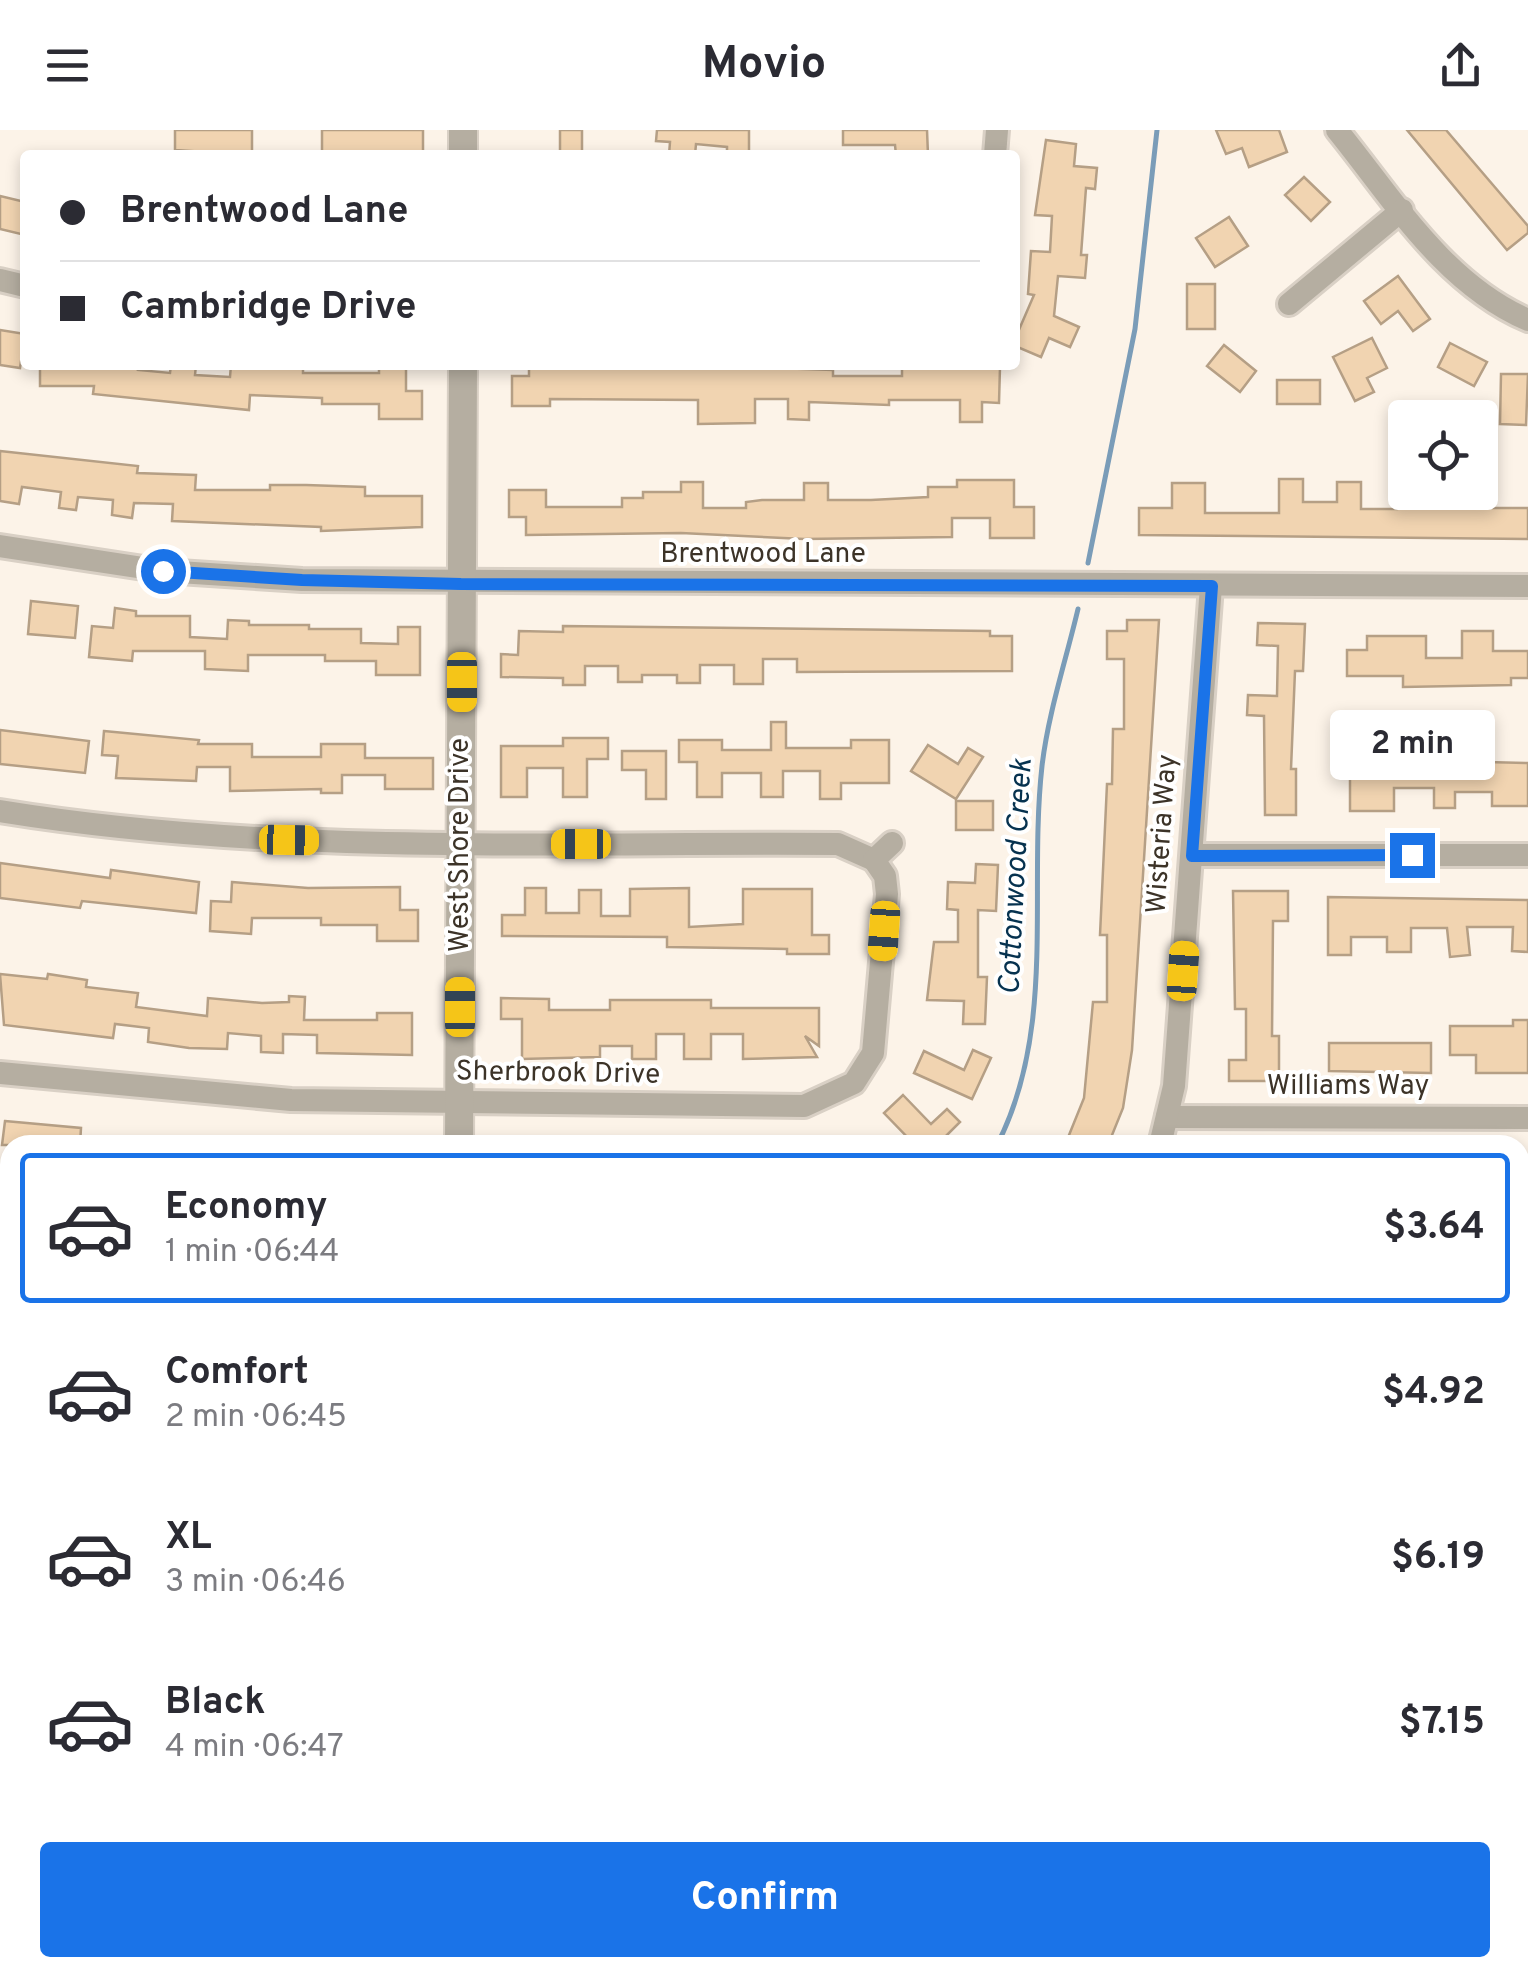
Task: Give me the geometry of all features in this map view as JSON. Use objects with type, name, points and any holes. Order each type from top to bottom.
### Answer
[{"type":"street","points":[[1337,130],[1439,256],[1487,301],[1528,320]]},
{"type":"street","points":[[1289,304],[1402,210]]},
{"type":"street","name":"West Shore Drive","points":[[459,1135],[463,370]]},
{"type":"street","name":"Brentwood Lane","points":[[0,546],[230,577],[461,584],[1528,586]]},
{"type":"street","name":"Wisteria Way","points":[[1162,1135],[1174,1086],[1212,586]]},
{"type":"street","points":[[0,811],[209,835],[462,843],[838,844],[874,860],[892,843]]},
{"type":"street","points":[[1192,856],[1528,855]]},
{"type":"street","name":"Sherbrook Drive","points":[[0,1073],[140,1090],[291,1100],[804,1106],[838,1094],[866,1068],[876,1040],[887,894],[886,876],[874,860]]},
{"type":"street","name":"Williams Way","points":[[1167,1117],[1528,1118]]},
{"type":"building","points":[[175,130],[252,130],[252,150],[175,150]]},
{"type":"building","points":[[322,130],[423,130],[423,150],[322,150]]},
{"type":"building","points":[[560,130],[582,130],[582,150],[560,150]]},
{"type":"building","points":[[657,130],[749,130],[749,150],[696,144],[695,150],[669,150],[670,142],[656,141]]},
{"type":"building","points":[[843,130],[927,130],[928,150],[896,150],[895,145],[843,145]]},
{"type":"building","points":[[1216,130],[1279,130],[1287,152],[1249,167],[1242,148],[1226,154]]},
{"type":"building","points":[[1407,130],[1446,130],[1528,226],[1528,233],[1507,250]]},
{"type":"building","points":[[1046,140],[1076,144],[1074,166],[1097,168],[1095,189],[1086,188],[1081,255],[1087,255],[1085,278],[1058,276],[1054,316],[1079,327],[1070,347],[1049,338],[1041,357],[1020,348],[1020,327],[1034,295],[1028,294],[1031,251],[1050,252],[1052,216],[1035,215]]},
{"type":"building","points":[[1304,177],[1330,202],[1311,221],[1285,195]]},
{"type":"building","points":[[0,196],[20,201],[20,234],[0,229]]},
{"type":"building","points":[[1229,217],[1248,246],[1215,267],[1196,238]]},
{"type":"building","points":[[1398,276],[1430,319],[1413,331],[1398,311],[1381,324],[1364,301]]},
{"type":"building","points":[[1187,284],[1215,284],[1215,329],[1187,329]]},
{"type":"building","points":[[0,330],[20,333],[20,368],[0,365]]},
{"type":"building","points":[[1372,338],[1387,368],[1367,378],[1374,392],[1355,401],[1333,357]]},
{"type":"building","points":[[1450,343],[1487,362],[1474,386],[1438,367]]},
{"type":"building","points":[[1224,345],[1256,371],[1240,392],[1207,366]]},
{"type":"building","points":[[40,370],[170,373],[196,370],[195,375],[230,377],[231,370],[406,370],[406,391],[422,391],[422,419],[379,419],[379,404],[322,404],[322,398],[250,395],[249,410],[93,394],[94,386],[40,386]]},
{"type":"building","points":[[529,370],[833,370],[833,376],[902,376],[902,370],[1000,370],[999,403],[982,402],[982,422],[960,422],[960,400],[889,400],[889,405],[809,402],[809,420],[788,419],[788,399],[755,399],[755,423],[698,424],[698,400],[550,399],[550,406],[512,406],[512,376],[529,376]]},
{"type":"building","points":[[1501,374],[1528,374],[1526,425],[1500,424]]},
{"type":"building","points":[[1277,380],[1320,380],[1320,404],[1277,404]]},
{"type":"building","points":[[0,451],[138,466],[137,473],[196,475],[195,490],[270,490],[270,485],[306,485],[365,487],[365,496],[422,496],[422,527],[321,531],[321,527],[172,521],[173,504],[134,503],[132,518],[112,515],[113,500],[78,497],[76,510],[59,508],[61,492],[22,487],[19,504],[0,501]]},
{"type":"building","points":[[1279,479],[1303,479],[1303,502],[1337,502],[1337,482],[1361,482],[1361,509],[1528,508],[1528,539],[1139,535],[1139,508],[1172,508],[1172,483],[1205,483],[1205,513],[1279,513]]},
{"type":"building","points":[[957,480],[1014,480],[1014,507],[1034,507],[1034,538],[990,538],[990,518],[952,518],[952,537],[804,539],[681,533],[526,535],[526,517],[509,517],[509,490],[546,490],[546,507],[622,507],[622,498],[643,498],[643,492],[681,492],[681,482],[703,482],[703,508],[746,508],[746,502],[804,500],[804,483],[828,483],[828,500],[871,500],[928,497],[928,487],[957,487]]},
{"type":"building","points":[[31,601],[78,606],[75,638],[28,634]]},
{"type":"building","points":[[115,608],[136,611],[136,616],[190,616],[190,637],[227,639],[228,620],[249,621],[249,625],[361,629],[361,643],[398,644],[398,627],[420,627],[420,675],[376,675],[376,661],[325,661],[325,655],[248,655],[248,671],[205,669],[205,651],[133,651],[132,661],[89,657],[92,626],[113,628]]},
{"type":"building","points":[[1127,620],[1159,620],[1132,1050],[1123,1108],[1112,1135],[1069,1135],[1084,1098],[1093,1002],[1107,1002],[1107,935],[1100,935],[1107,784],[1112,784],[1113,729],[1124,729],[1124,659],[1107,659],[1107,631],[1127,631]]},
{"type":"building","points":[[1258,623],[1305,624],[1303,671],[1295,671],[1291,769],[1296,769],[1296,815],[1265,815],[1264,716],[1247,715],[1248,695],[1277,696],[1278,646],[1257,645]]},
{"type":"building","points":[[563,626],[990,631],[990,636],[1012,636],[1012,671],[797,672],[797,659],[763,659],[763,684],[734,684],[734,665],[700,665],[700,683],[677,683],[677,675],[642,675],[642,682],[618,682],[618,666],[585,666],[585,685],[563,685],[563,678],[501,677],[501,654],[518,655],[519,631],[563,632]]},
{"type":"building","points":[[1462,631],[1493,631],[1493,651],[1528,651],[1528,678],[1511,678],[1511,685],[1403,687],[1403,676],[1347,676],[1347,650],[1367,650],[1367,636],[1426,636],[1426,658],[1462,658]]},
{"type":"building","points":[[771,722],[786,722],[786,748],[851,748],[851,740],[889,740],[889,783],[841,783],[841,799],[820,799],[820,771],[783,771],[783,797],[761,797],[761,773],[722,773],[722,797],[697,797],[697,762],[679,762],[679,740],[722,740],[722,750],[771,750]]},
{"type":"building","points":[[0,730],[89,741],[85,773],[0,764]]},
{"type":"building","points":[[104,731],[199,740],[198,744],[252,744],[252,757],[321,757],[321,744],[365,744],[365,758],[433,758],[433,789],[385,789],[385,775],[342,775],[342,793],[321,793],[321,789],[230,791],[230,767],[197,767],[196,781],[116,778],[118,756],[102,755]]},
{"type":"building","points":[[563,738],[608,738],[608,759],[587,759],[587,797],[563,797],[563,768],[527,768],[527,797],[501,797],[501,746],[563,746]]},
{"type":"building","points":[[928,745],[958,764],[968,748],[983,757],[956,799],[911,771]]},
{"type":"building","points":[[1350,750],[1373,750],[1373,770],[1406,770],[1406,760],[1528,763],[1528,806],[1492,806],[1492,792],[1455,792],[1455,808],[1434,808],[1434,788],[1394,788],[1394,811],[1350,811]]},
{"type":"building","points":[[622,751],[666,751],[666,799],[646,799],[646,770],[622,770]]},
{"type":"building","points":[[956,801],[993,801],[993,830],[956,830]]},
{"type":"building","points":[[0,863],[110,878],[111,870],[199,882],[196,913],[82,901],[80,908],[0,898]]},
{"type":"building","points":[[976,864],[998,865],[996,911],[978,910],[978,977],[987,977],[985,1024],[963,1024],[964,1001],[927,1000],[934,942],[958,942],[958,910],[947,909],[948,882],[975,883]]},
{"type":"building","points":[[232,882],[308,888],[400,887],[400,910],[418,910],[418,941],[377,941],[377,925],[321,925],[321,918],[252,918],[251,934],[210,931],[211,901],[231,902]]},
{"type":"building","points":[[525,888],[546,888],[546,913],[579,913],[579,890],[601,890],[601,916],[630,916],[630,889],[689,888],[689,927],[743,924],[743,889],[812,889],[812,935],[829,935],[829,954],[787,954],[787,949],[667,947],[667,937],[502,936],[502,915],[525,915]]},
{"type":"building","points":[[1233,891],[1288,891],[1288,921],[1273,921],[1272,1036],[1279,1036],[1279,1081],[1229,1081],[1229,1060],[1246,1060],[1246,1009],[1235,1009]]},
{"type":"building","points":[[1328,897],[1528,900],[1528,952],[1512,951],[1513,927],[1467,927],[1470,955],[1450,957],[1447,928],[1411,928],[1411,952],[1387,952],[1387,937],[1351,937],[1351,955],[1328,955]]},
{"type":"building","points":[[0,974],[47,979],[48,974],[87,980],[86,987],[138,993],[136,1007],[207,1016],[208,998],[262,1003],[289,1002],[289,996],[305,997],[304,1020],[377,1020],[377,1013],[412,1013],[412,1055],[317,1053],[317,1035],[283,1034],[283,1053],[261,1052],[261,1036],[228,1033],[227,1049],[189,1048],[148,1042],[149,1028],[115,1024],[113,1038],[4,1025]]},
{"type":"building","points":[[501,998],[549,999],[549,1010],[610,1010],[610,1000],[711,1000],[711,1008],[819,1008],[819,1046],[805,1036],[817,1057],[743,1059],[743,1034],[711,1034],[711,1059],[684,1059],[684,1034],[656,1034],[656,1059],[632,1059],[632,1046],[600,1046],[600,1057],[522,1059],[522,1019],[501,1019]]},
{"type":"building","points":[[1513,1020],[1528,1020],[1528,1073],[1476,1073],[1476,1055],[1450,1055],[1450,1026],[1513,1026]]},
{"type":"building","points":[[1329,1043],[1431,1043],[1431,1073],[1329,1071]]},
{"type":"building","points":[[973,1050],[991,1058],[972,1099],[914,1073],[924,1051],[964,1070]]},
{"type":"building","points":[[903,1095],[931,1124],[947,1109],[960,1122],[947,1135],[905,1135],[884,1113]]},
{"type":"building","points":[[5,1121],[81,1128],[81,1135],[3,1135]]},
{"type":"waterway","name":"Cottonwood Creek","points":[[1088,563],[1135,329],[1157,130]]},
{"type":"waterway","name":"Cottonwood Creek","points":[[1001,1135],[1016,1100],[1034,1007],[1042,766],[1078,609]]},
{"type":"route","points":[[163,571],[230,577],[461,584],[1212,586],[1192,856],[1412,855]]}]
